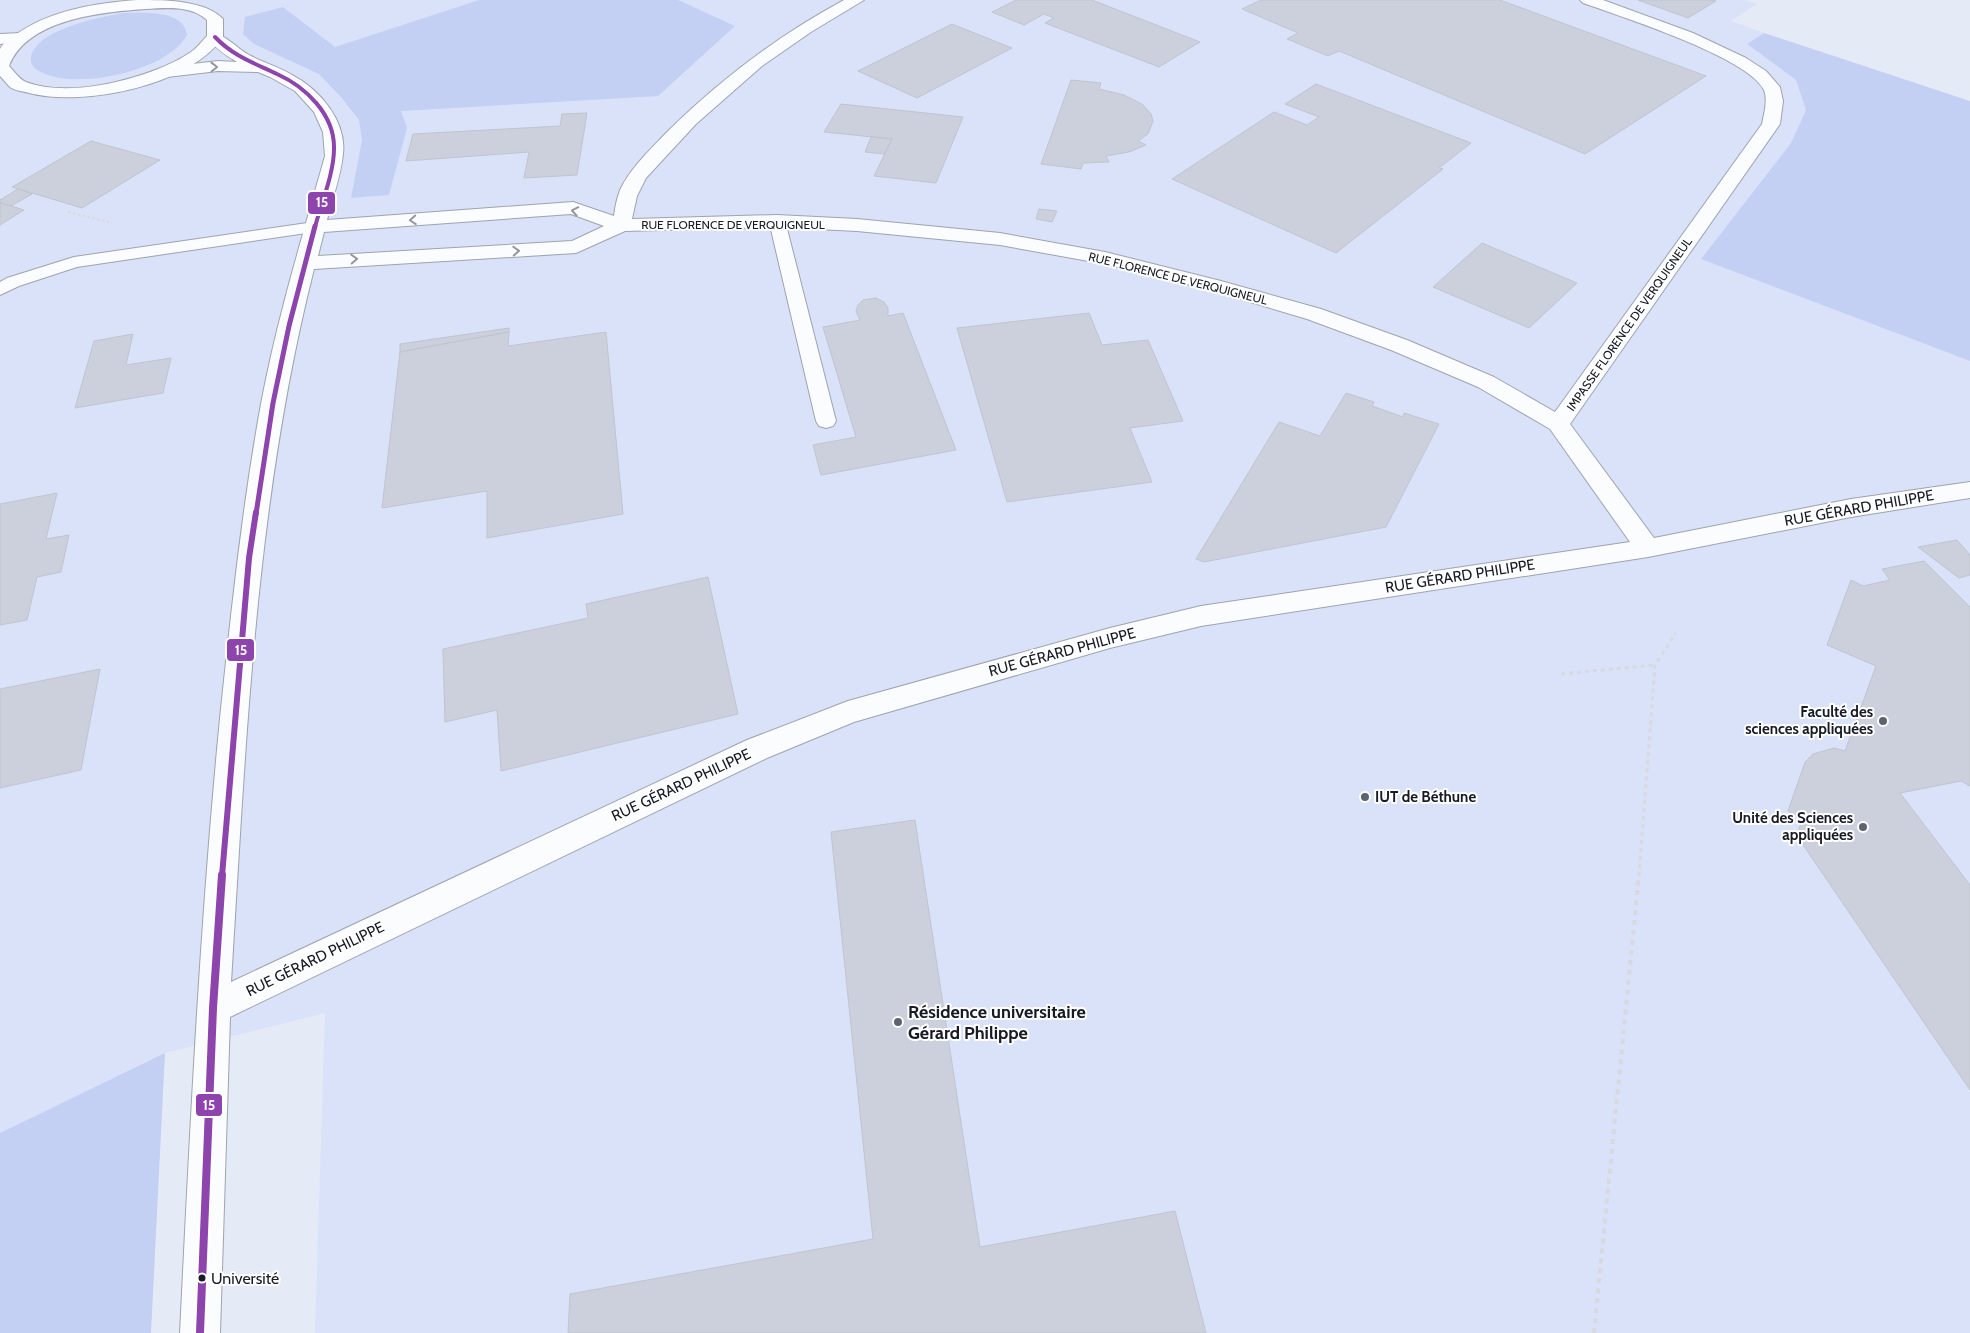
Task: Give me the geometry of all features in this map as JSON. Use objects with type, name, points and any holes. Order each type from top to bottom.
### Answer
[{"type":"street","points":[[78,12],[98,0]]},
{"type":"street","points":[[53,92],[36,91],[10,82],[3,75],[0,68],[5,53],[21,38],[50,22],[78,12],[120,3],[160,0],[179,3],[207,12],[214,19],[218,27],[215,37],[206,49],[189,61],[167,72]]},
{"type":"street","points":[[621,225],[629,192],[649,162],[684,125],[757,63],[798,34],[856,0]]},
{"type":"street","name":"IMPASSE FLORENCE DE VERQUIGNEUL","points":[[1558,424],[1771,124],[1775,106],[1771,87],[1755,71],[1725,53],[1588,0]]},
{"type":"street","points":[[200,1333],[214,1008],[228,791],[249,558],[273,403],[305,263],[334,156],[336,142],[333,131],[312,98],[302,89],[283,77],[224,48],[215,37]]},
{"type":"street","points":[[0,39],[21,38]]},
{"type":"street","points":[[7,99],[53,92],[111,88],[167,72],[218,66],[262,68]]},
{"type":"street","name":"RUE FLORENCE DE VERQUIGNEUL","points":[[314,227],[573,208],[621,225],[777,221],[926,230],[1000,239],[1105,258],[1214,285],[1314,314],[1399,345],[1486,382],[1558,424],[1648,548]]},
{"type":"street","name":"RUE FLORENCE DE VERQUIGNEUL","points":[[305,263],[576,248],[621,225]]},
{"type":"street","name":"RUE GÉRARD PHILIPPE","points":[[214,1008],[757,749],[848,712],[1110,638],[1201,616],[1648,548],[1850,508],[1970,490]]},
{"type":"lane","points":[[777,221],[826,421]]},
{"type":"lane","points":[[0,290],[13,282],[74,262],[314,227]]},
{"type":"path","points":[[1594,1333],[1645,812],[1655,665],[1676,633]]},
{"type":"path","points":[[1561,674],[1655,665]]},
{"type":"shaded area","points":[[0,0],[1745,0],[1757,4],[1731,21],[1764,33],[1747,44],[1796,80],[1806,110],[1791,143],[1701,259],[1970,361],[1970,1333],[315,1333],[325,1013],[165,1053],[0,1133]]},
{"type":"shaded area","points":[[479,0],[678,0],[735,26],[658,96],[401,111],[407,128],[389,195],[351,198],[362,140],[359,120],[341,97],[319,74],[254,44],[243,34],[245,17],[283,7],[335,47]]},
{"type":"shaded area","points":[[124,13],[151,13],[171,17],[179,21],[187,35],[177,48],[161,59],[142,68],[120,74],[76,79],[57,77],[39,71],[32,65],[31,58],[35,48],[44,39],[56,32],[86,21]]},
{"type":"shaded area","points":[[1764,33],[1970,101],[1970,361],[1701,259],[1791,143],[1806,110],[1796,80],[1747,44]]},
{"type":"shaded area","points":[[165,1053],[151,1333],[0,1333],[0,1133]]},
{"type":"building","points":[[1016,0],[1092,0],[1200,42],[1159,67],[1045,23],[1054,18],[1044,14],[1024,25],[992,12]]},
{"type":"building","points":[[1261,0],[1500,0],[1706,76],[1585,154],[1339,51],[1328,56],[1287,39],[1298,33],[1242,9]]},
{"type":"building","points":[[1638,0],[1712,0],[1716,1],[1688,18]]},
{"type":"building","points":[[952,24],[1012,48],[917,98],[858,71]]},
{"type":"building","points":[[1071,80],[1101,83],[1099,89],[1124,95],[1142,104],[1151,114],[1153,121],[1148,134],[1138,141],[1146,145],[1129,152],[1106,156],[1109,162],[1083,163],[1081,169],[1041,164]]},
{"type":"building","points":[[1316,84],[1471,143],[1439,168],[1443,169],[1336,253],[1172,179],[1274,112],[1307,125],[1319,117],[1285,104]]},
{"type":"building","points":[[841,104],[963,117],[936,183],[874,176],[892,139],[824,132]]},
{"type":"building","points":[[587,113],[577,175],[524,178],[529,152],[406,161],[413,134],[560,126],[562,114]]},
{"type":"building","points":[[871,137],[892,139],[884,154],[865,152]]},
{"type":"building","points":[[91,141],[160,160],[82,208],[12,187]]},
{"type":"building","points":[[18,189],[32,194],[11,206],[0,203],[0,200]]},
{"type":"building","points":[[0,203],[11,206],[24,210],[0,225]]},
{"type":"building","points":[[1039,209],[1057,211],[1052,222],[1036,219]]},
{"type":"building","points":[[1482,243],[1577,283],[1529,328],[1433,287]]},
{"type":"building","points":[[876,298],[884,302],[888,308],[888,316],[903,313],[956,450],[821,475],[813,445],[856,437],[823,327],[860,320],[856,311],[858,305],[863,300]]},
{"type":"building","points":[[1089,313],[1102,345],[1148,340],[1183,421],[1130,428],[1152,482],[1007,502],[957,328]]},
{"type":"building","points":[[509,328],[509,332],[400,352],[400,344]]},
{"type":"building","points":[[509,332],[508,346],[606,332],[623,514],[487,538],[487,491],[382,508],[400,352]]},
{"type":"building","points":[[133,334],[126,365],[171,358],[163,393],[75,408],[94,341]]},
{"type":"building","points":[[1346,393],[1374,402],[1372,406],[1403,417],[1404,413],[1439,424],[1386,527],[1204,562],[1196,559],[1279,422],[1320,436]]},
{"type":"building","points":[[57,493],[46,539],[69,535],[61,572],[37,577],[27,620],[0,625],[0,504]]},
{"type":"building","points":[[1957,540],[1970,555],[1970,575],[1959,578],[1918,547]]},
{"type":"building","name":"Unité des Sciences appliquées","points":[[1924,561],[1970,607],[1970,786],[1961,781],[1900,793],[1970,885],[1970,1090],[1797,836],[1802,819],[1788,811],[1805,762],[1813,754],[1834,748],[1845,751],[1876,666],[1827,645],[1851,580],[1863,586],[1890,580],[1882,569]]},
{"type":"building","points":[[708,577],[738,714],[501,771],[497,710],[445,722],[443,649],[588,618],[586,604]]},
{"type":"building","points":[[100,669],[81,770],[0,788],[0,689]]},
{"type":"building","name":"Résidence universitaire Gérard Philippe","points":[[915,820],[980,1247],[1175,1211],[1206,1333],[568,1333],[570,1294],[873,1239],[831,832]]},
{"type":"transit line","name":"15","points":[[200,1333],[213,1008],[228,791],[249,558],[273,403],[289,326],[334,156],[334,137],[328,121],[307,93],[276,73],[233,53],[215,37]]},
{"type":"place","name":"Faculté des sciences appliquées","points":[[1883,721]]},
{"type":"place","name":"IUT de Béthune","points":[[1365,797]]},
{"type":"place","name":"Unité des Sciences appliquées","points":[[1863,827]]},
{"type":"place","name":"Résidence universitaire Gérard Philippe","points":[[898,1022]]},
{"type":"place","name":"Université","points":[[202,1278]]}]
